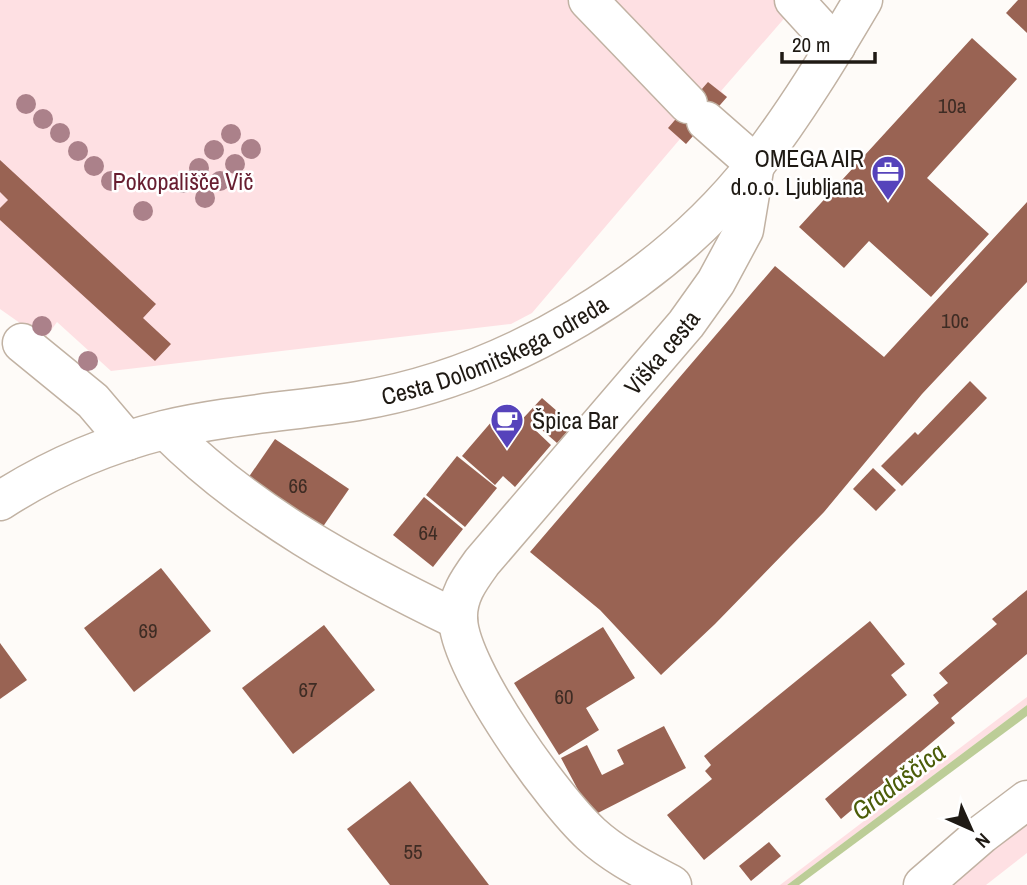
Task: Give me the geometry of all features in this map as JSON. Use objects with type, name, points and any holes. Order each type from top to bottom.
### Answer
[{"type":"street","points":[[588,0],[697,112],[755,164]]},
{"type":"street","points":[[794,0],[835,46]]},
{"type":"street","name":"Cesta Dolomitskega odreda","points":[[0,502],[51,471],[98,450],[166,430],[390,394],[469,370],[520,348],[569,322],[638,277],[694,231],[755,164],[801,101],[863,0]]},
{"type":"street","name":"Viška cesta","points":[[648,879],[592,835],[550,787],[479,680],[466,653],[458,620],[463,588],[482,562],[686,324],[716,282],[744,230],[755,164]]},
{"type":"street","points":[[22,344],[93,401],[127,441]]},
{"type":"street","points":[[166,430],[187,452],[286,526],[380,582],[458,620]]},
{"type":"street","points":[[923,885],[982,834],[1027,800]]},
{"type":"green space","name":"Pokopališče Vič","points":[[0,0],[775,0],[788,14],[721,91],[727,97],[686,144],[680,139],[532,313],[511,324],[111,371],[57,322],[44,340],[0,309]]},
{"type":"green space","points":[[1027,697],[1027,705],[787,885],[780,885]]},
{"type":"green space","points":[[1027,811],[1027,853],[986,885],[941,885]]},
{"type":"shaded area","name":"Gradaščica","points":[[1027,705],[1027,716],[799,885],[787,885]]},
{"type":"building","points":[[1018,0],[1027,0],[1027,33],[1006,13]]},
{"type":"building","name":"OMEGA AIR d.o.o. Ljubljana","points":[[972,38],[1017,79],[927,178],[989,234],[931,297],[869,241],[844,268],[799,227]]},
{"type":"building","points":[[708,82],[727,97],[686,144],[668,128]]},
{"type":"building","points":[[0,160],[156,304],[143,318],[171,344],[155,361],[0,220],[0,208],[8,200],[0,192]]},
{"type":"building","points":[[1027,202],[1027,282],[922,394],[824,512],[715,624],[661,675],[600,610],[530,552],[775,266],[884,357]]},
{"type":"building","points":[[970,381],[987,398],[902,486],[881,466],[915,432],[918,435]]},
{"type":"building","name":"Špica Bar","points":[[542,398],[573,425],[557,443],[534,423],[531,426],[551,445],[515,487],[503,476],[495,485],[462,456],[499,413],[515,427]]},
{"type":"building","points":[[275,439],[349,489],[320,531],[246,481]]},
{"type":"building","points":[[457,456],[497,488],[465,527],[426,495]]},
{"type":"building","points":[[873,468],[896,490],[876,511],[853,489]]},
{"type":"building","points":[[424,497],[463,529],[433,567],[393,535]]},
{"type":"building","points":[[161,568],[211,631],[134,692],[84,628]]},
{"type":"building","points":[[1027,590],[1027,654],[951,718],[955,723],[841,819],[825,799],[939,703],[933,695],[948,683],[939,673],[997,624],[992,619]]},
{"type":"building","points":[[870,621],[905,664],[891,675],[907,695],[704,860],[667,815],[712,779],[705,771],[711,765],[704,756]]},
{"type":"building","points":[[324,625],[375,690],[293,754],[242,688]]},
{"type":"building","points":[[603,627],[635,678],[586,708],[599,730],[559,755],[514,683]]},
{"type":"building","points":[[0,643],[27,680],[0,699]]},
{"type":"building","points":[[664,726],[686,768],[592,816],[561,758],[587,745],[602,775],[624,764],[617,750]]},
{"type":"building","points":[[410,781],[489,885],[390,885],[347,829]]},
{"type":"building","points":[[769,842],[781,856],[751,881],[739,866]]},
{"type":"place","name":"OMEGA AIR d.o.o. Ljubljana","points":[[888,202]]},
{"type":"place","name":"Špica Bar","points":[[507,450]]}]
